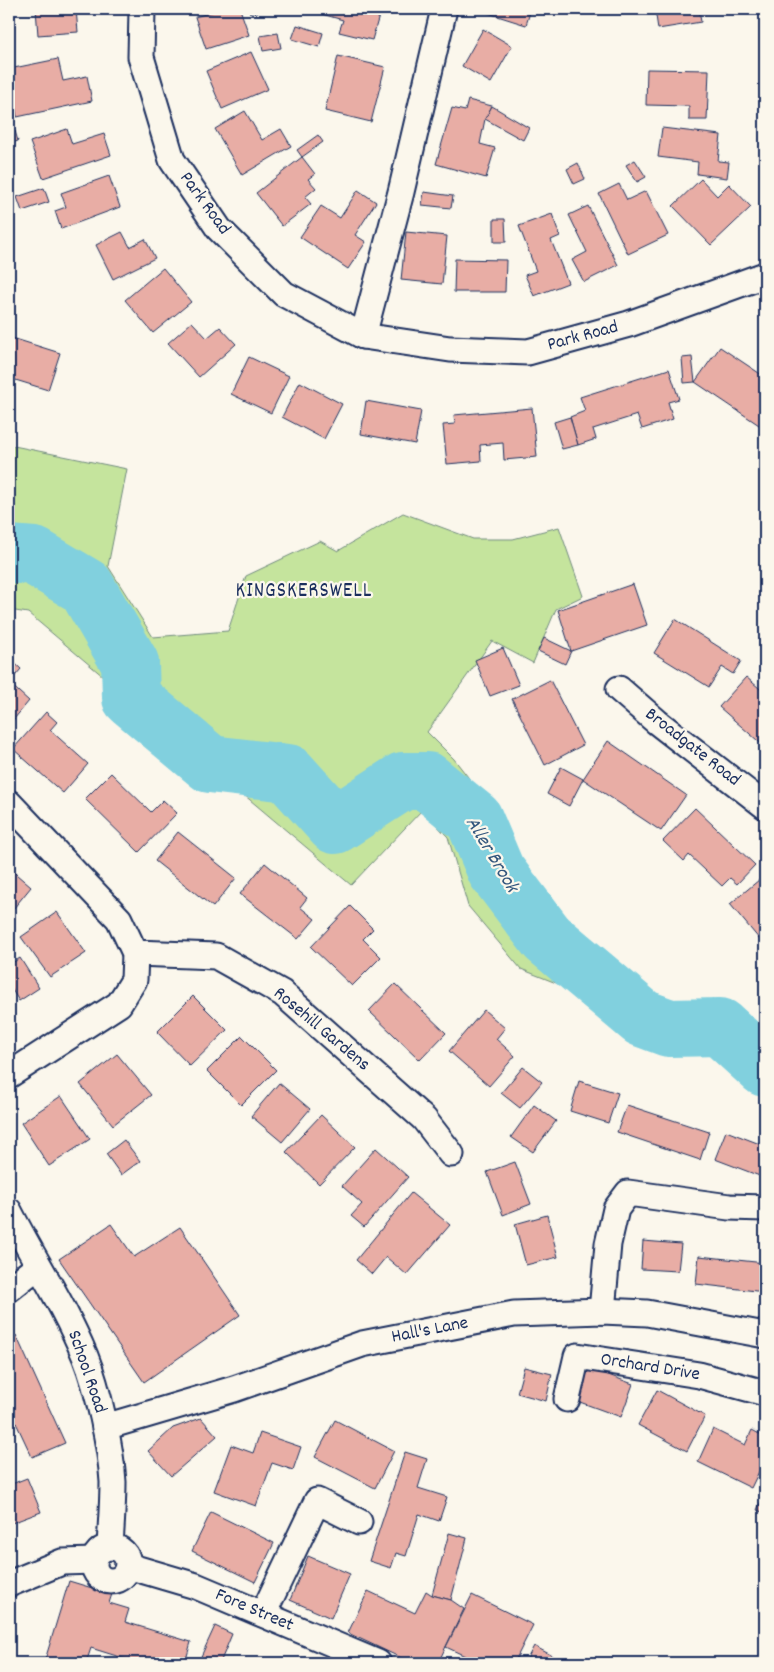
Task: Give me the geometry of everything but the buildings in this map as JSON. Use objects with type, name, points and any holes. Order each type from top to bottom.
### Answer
[{"type":"street","name":"Park Road","points":[[142,9],[141,57],[172,160],[218,229],[284,294],[363,336],[450,349],[528,352],[628,324],[765,275]]},
{"type":"street","points":[[363,336],[401,192],[444,9]]},
{"type":"street","name":"Broadgate Road","points":[[619,689],[657,722],[765,806]]},
{"type":"street","points":[[9,803],[119,918],[135,952],[134,980],[119,1004],[9,1075]]},
{"type":"street","name":"Rosehill Gardens","points":[[135,952],[216,956],[282,993],[424,1119],[451,1154]]},
{"type":"street","points":[[602,1310],[608,1244],[616,1209],[628,1193],[729,1207],[765,1208]]},
{"type":"street","name":"School Road","points":[[9,1211],[37,1267],[56,1295],[86,1358],[105,1427],[113,1482],[102,1554]]},
{"type":"street","points":[[9,1289],[37,1267]]},
{"type":"street","name":"Hall's Lane","points":[[105,1427],[234,1389],[362,1344],[514,1314],[602,1310],[647,1313],[765,1335]]},
{"type":"street","name":"Orchard Drive","points":[[567,1399],[578,1356],[699,1375],[765,1393]]},
{"type":"street","points":[[263,1614],[317,1501],[359,1522]]},
{"type":"street","points":[[9,1584],[62,1562],[102,1554]]},
{"type":"street","name":"Fore Street","points":[[102,1554],[96,1572],[103,1580],[108,1581],[123,1576],[128,1566],[196,1586],[378,1663]]},
{"type":"green space","points":[[9,445],[127,469],[108,566],[153,637],[228,631],[246,576],[320,541],[338,551],[403,513],[473,539],[513,539],[559,527],[583,596],[556,609],[533,663],[492,641],[427,732],[454,759],[482,795],[526,897],[669,1028],[521,969],[468,906],[448,837],[422,810],[351,885],[28,613],[9,610]]},
{"type":"waterway","name":"Aller Brook","points":[[9,554],[34,556],[86,587],[130,663],[131,698],[210,764],[288,773],[335,825],[403,781],[427,781],[474,819],[496,871],[547,938],[642,1018],[669,1028],[720,1027],[765,1068]]},
{"type":"district","name":"KINGSKERSWELL","points":[[304,592]]}]
